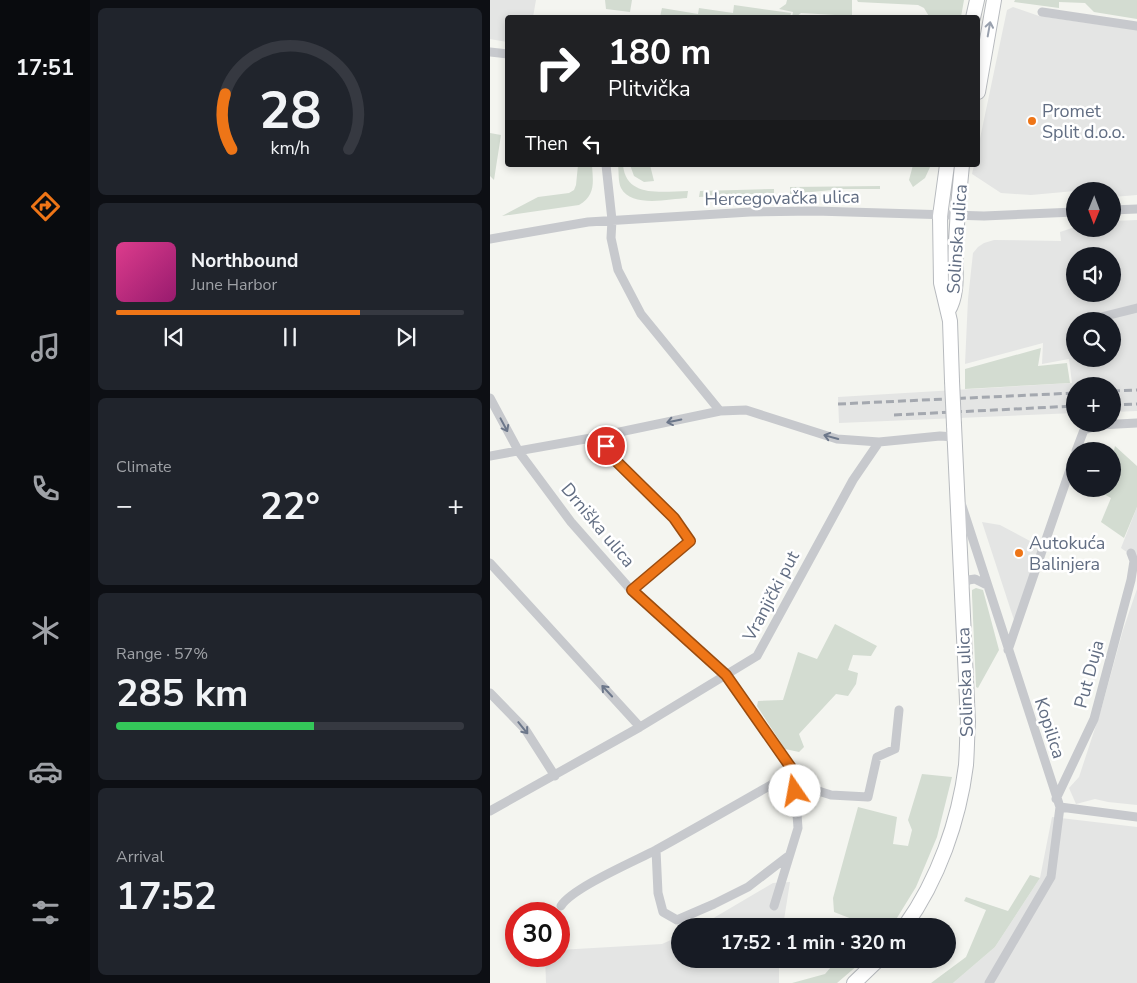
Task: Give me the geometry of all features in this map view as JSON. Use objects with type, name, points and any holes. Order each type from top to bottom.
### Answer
[{"type":"main road","points":[[974,15],[977,0]]},
{"type":"main road","points":[[980,80],[994,0]]},
{"type":"main road","name":"Solinska ulica","points":[[910,918],[926,892],[948,840],[959,802],[966,765],[968,722],[952,381],[948,311],[940,283],[940,216],[948,167]]},
{"type":"main road","name":"Solinska ulica","points":[[948,311],[953,304],[957,216],[962,167]]},
{"type":"main road","points":[[854,983],[870,968]]},
{"type":"street","points":[[1042,12],[1137,26]]},
{"type":"street","points":[[490,52],[505,54]]},
{"type":"street","points":[[606,167],[612,220],[611,238],[618,270],[641,314],[720,412]]},
{"type":"street","points":[[1121,210],[1137,209]]},
{"type":"street","name":"Hercegovačka ulica","points":[[490,239],[588,222],[741,213],[808,211],[957,216],[1066,213]]},
{"type":"street","points":[[1121,312],[1137,308]]},
{"type":"street","name":"Drniška ulica","points":[[490,398],[519,452],[571,522],[632,590],[726,675],[794,772],[810,788],[830,795],[868,796],[877,757],[895,749],[899,710]]},
{"type":"street","points":[[490,456],[519,452],[720,412],[746,410],[837,439],[879,442],[940,436],[954,431]]},
{"type":"street","points":[[1079,442],[1084,430],[1099,425],[1137,424]]},
{"type":"street","points":[[601,436],[610,455],[674,518],[690,541],[632,590]]},
{"type":"street","name":"Vranjički put","points":[[490,811],[640,727],[757,656],[853,480],[879,442]]},
{"type":"street","points":[[1008,651],[1066,481]]},
{"type":"street","name":"Kopilica","points":[[957,488],[1058,803]]},
{"type":"street","name":"Put Duja","points":[[1058,803],[1094,718],[1131,580],[1134,561],[1131,552]]},
{"type":"street","points":[[490,563],[640,727]]},
{"type":"street","points":[[961,589],[968,580],[976,579],[987,585]]},
{"type":"street","points":[[490,693],[525,729],[554,776]]},
{"type":"street","points":[[564,902],[593,883],[656,850],[794,772],[798,828],[774,906]]},
{"type":"street","points":[[990,983],[1051,877],[1058,803],[1137,817]]},
{"type":"street","points":[[656,850],[658,893],[663,912],[676,920],[748,887],[788,857]]},
{"type":"shaded area","points":[[490,0],[536,0],[533,15],[505,15],[505,42],[490,39]]},
{"type":"shaded area","points":[[605,0],[632,0],[630,12],[606,9]]},
{"type":"shaded area","points":[[787,0],[852,0],[852,15],[801,13],[792,15],[793,12],[779,9],[786,4]]},
{"type":"shaded area","points":[[857,0],[964,0],[961,15],[928,15],[924,8],[918,5],[858,2]]},
{"type":"shaded area","points":[[1015,0],[1137,0],[1137,19],[1094,12],[1085,3],[1059,2],[1059,8],[1014,2]]},
{"type":"shaded area","points":[[734,5],[791,13],[790,15],[660,15],[662,8],[698,14],[699,8],[733,13]]},
{"type":"shaded area","points":[[1013,7],[1039,16],[1137,30],[1137,195],[1121,196],[1121,182],[1066,182],[1066,192],[1031,195],[1001,193],[972,174],[974,167],[980,167],[980,138],[1007,10]]},
{"type":"shaded area","points":[[490,133],[501,135],[494,180],[490,176]]},
{"type":"shaded area","points":[[578,167],[592,167],[591,192],[579,205],[502,216],[538,197],[569,193],[574,190]]},
{"type":"shaded area","points":[[618,167],[624,167],[626,176],[631,183],[639,188],[658,192],[688,191],[687,198],[651,201],[633,198],[621,188]]},
{"type":"shaded area","points":[[631,167],[650,167],[654,181],[644,182],[634,176]]},
{"type":"shaded area","points":[[912,167],[930,167],[925,178],[913,187],[909,180]]},
{"type":"shaded area","points":[[880,186],[880,189],[843,189],[790,194],[790,187]]},
{"type":"shaded area","points":[[774,189],[774,193],[699,197],[700,191]]},
{"type":"shaded area","points":[[1137,220],[1137,411],[1121,412],[1121,377],[1071,377],[1070,367],[1121,367],[1121,312],[1066,312],[1066,360],[1042,364],[1043,343],[965,364],[968,299],[973,253],[984,243],[994,240],[1061,241],[1060,232],[1066,230],[1066,238],[1121,238],[1121,221]]},
{"type":"shaded area","points":[[1041,348],[1038,366],[1066,363],[1069,377],[1066,377],[1066,383],[965,389],[965,369]]},
{"type":"shaded area","points":[[1066,383],[1066,413],[839,423],[838,397]]},
{"type":"shaded area","points":[[1121,451],[1137,466],[1137,507],[1124,538],[1101,522],[1111,498],[1109,497],[1121,497]]},
{"type":"shaded area","points":[[1137,507],[1137,556],[1121,548]]},
{"type":"shaded area","points":[[982,522],[1000,525],[1030,541],[1040,544],[1015,623]]},
{"type":"shaded area","points":[[976,588],[983,590],[999,650],[978,688],[976,687],[972,595],[972,590]]},
{"type":"shaded area","points":[[1137,589],[1137,805],[1095,799],[1076,804],[1069,788],[1079,777]]},
{"type":"shaded area","points":[[835,624],[877,646],[871,656],[853,655],[848,670],[858,673],[856,684],[848,696],[836,694],[799,734],[804,747],[799,752],[785,749],[757,706],[758,701],[783,700],[798,652],[817,659]]},
{"type":"shaded area","points":[[922,774],[952,777],[937,837],[916,887],[897,918],[849,918],[834,912],[833,898],[858,807],[897,817],[893,844],[908,846],[912,830],[908,820]]},
{"type":"shaded area","points":[[1052,817],[1137,827],[1137,983],[953,983],[995,947],[1040,878]]},
{"type":"shaded area","points":[[1030,875],[1040,878],[995,947],[953,983],[931,983],[951,968],[956,968],[956,964],[966,957],[986,910],[964,901],[966,897],[1008,911]]},
{"type":"shaded area","points":[[790,882],[784,918],[714,918],[773,883]]},
{"type":"shaded area","points":[[671,940],[671,968],[779,968],[779,983],[546,983],[545,967],[570,967],[570,949],[662,944]]},
{"type":"shaded area","points":[[830,968],[854,968],[837,983],[792,983],[825,974]]},
{"type":"railway","points":[[1121,391],[1137,390]]},
{"type":"railway","points":[[838,404],[1066,393]]},
{"type":"railway","points":[[1121,405],[1137,404]]},
{"type":"railway","points":[[894,415],[1066,406]]},
{"type":"place","name":"Promet Split d.o.o.","points":[[1032,121]]},
{"type":"place","name":"Autokuća Balinjera","points":[[1019,553]]},
{"type":"route","points":[[606,446],[610,455],[674,518],[690,541],[632,590],[726,675],[794,772],[795,791]]}]
